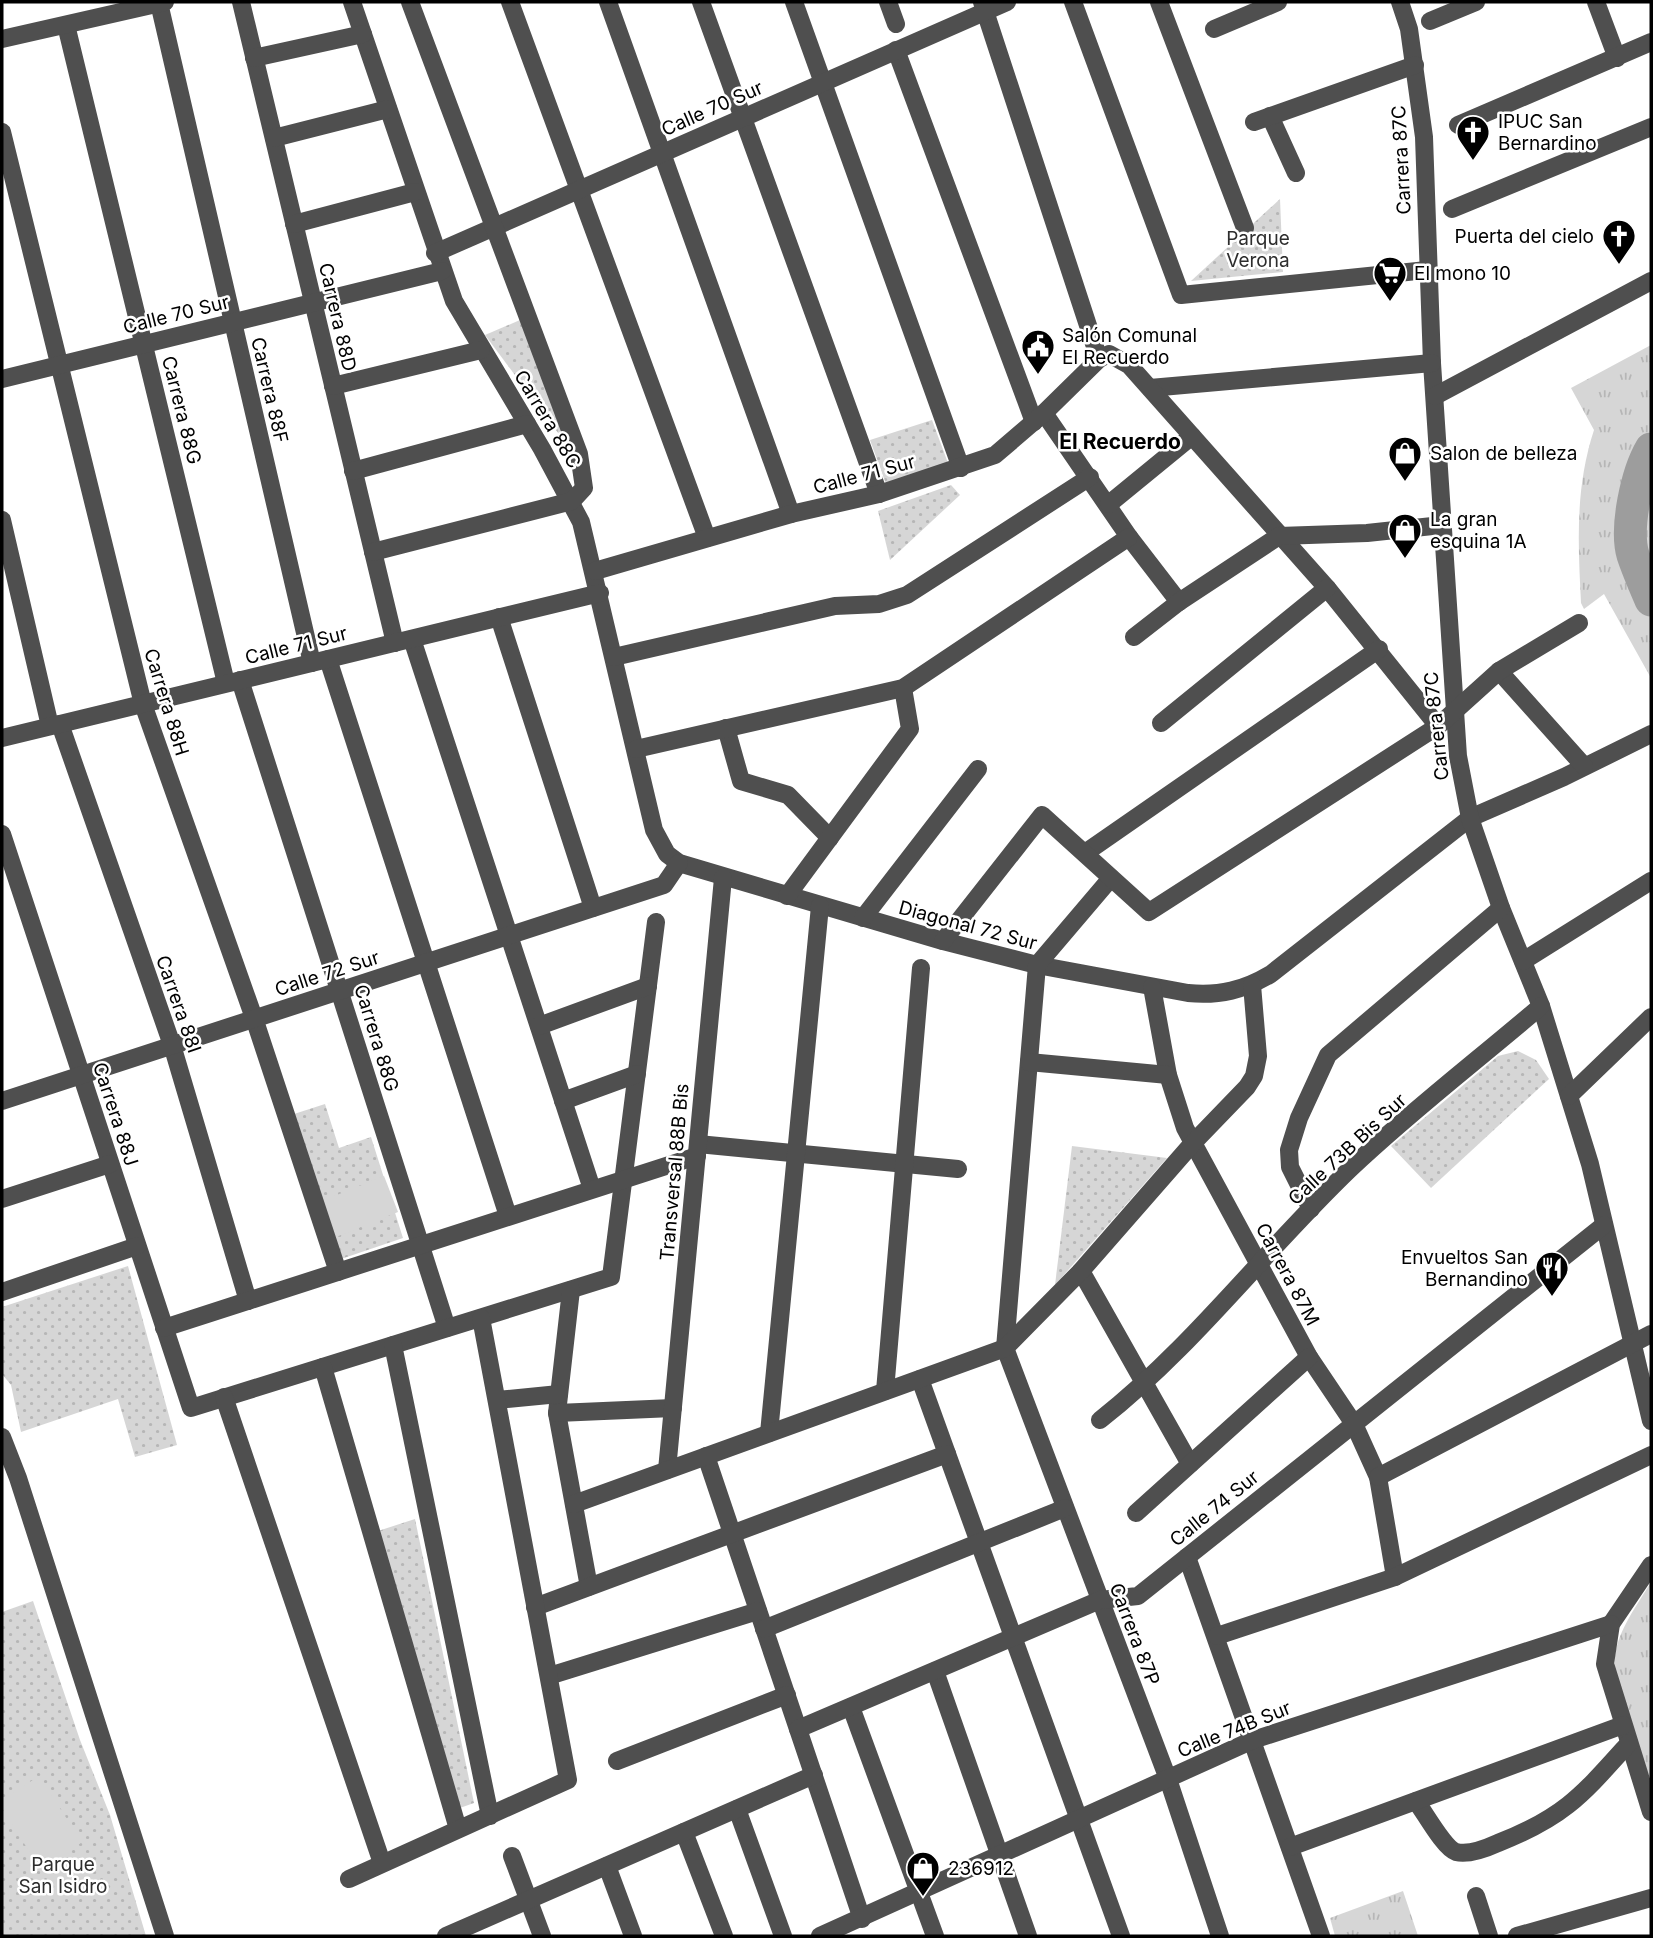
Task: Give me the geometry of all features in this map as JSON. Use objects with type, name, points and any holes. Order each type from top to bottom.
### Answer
[{"type":"street","points":[[2,39],[162,2]]},
{"type":"street","name":"Carrera 88F","points":[[162,2],[233,322],[320,661],[426,962],[509,1216]]},
{"type":"street","name":"Carrera 88D","points":[[241,2],[373,552],[539,1026],[592,1189]]},
{"type":"street","name":"Carrera 88C","points":[[352,2],[435,253],[454,301],[572,501],[595,571],[654,830],[667,854],[679,863]]},
{"type":"street","points":[[373,552],[572,501],[584,488],[579,454],[410,2]]},
{"type":"street","points":[[510,2],[707,538]]},
{"type":"street","points":[[608,2],[791,514]]},
{"type":"street","points":[[701,2],[879,494]]},
{"type":"street","points":[[794,2],[961,468]]},
{"type":"street","points":[[888,2],[896,24]]},
{"type":"street","name":"Calle 70 Sur","points":[[435,253],[896,50],[984,7],[1007,2]]},
{"type":"street","points":[[1073,2],[1181,295],[1427,270]]},
{"type":"street","points":[[1160,2],[1245,228]]},
{"type":"street","points":[[1214,29],[1278,2]]},
{"type":"street","name":"Carrera 87C","points":[[1400,2],[1415,65],[1424,137],[1427,270],[1453,713],[1470,818],[1501,908],[1541,1006],[1590,1164],[1651,1422]]},
{"type":"street","points":[[1430,21],[1476,2]]},
{"type":"street","points":[[1596,2],[1617,58]]},
{"type":"street","points":[[984,7],[1104,356],[1129,365],[1150,388],[1327,587],[1438,726]]},
{"type":"street","name":"Carrera 88G","points":[[66,24],[144,344],[233,682],[341,990],[447,1328]]},
{"type":"street","points":[[254,58],[363,34]]},
{"type":"street","points":[[1458,125],[1651,42]]},
{"type":"street","points":[[896,50],[1039,417],[1090,477],[1129,537],[1179,602]]},
{"type":"street","points":[[1296,173],[1262,119],[1415,65]]},
{"type":"street","points":[[274,138],[388,109]]},
{"type":"street","points":[[1452,209],[1651,127]]},
{"type":"street","name":"Carrera 88H","points":[[2,132],[143,704],[254,1018],[338,1272]]},
{"type":"street","points":[[294,224],[415,192]]},
{"type":"street","name":"Calle 70 Sur","points":[[2,379],[442,271]]},
{"type":"street","points":[[1435,397],[1651,281]]},
{"type":"street","points":[[333,386],[481,349]]},
{"type":"street","name":"Calle 71 Sur","points":[[595,571],[791,514],[879,494],[995,455],[1104,356]]},
{"type":"street","points":[[1150,388],[1432,363]]},
{"type":"street","points":[[353,471],[527,424]]},
{"type":"street","points":[[1109,504],[1192,436]]},
{"type":"street","points":[[614,657],[835,606],[879,604],[908,595],[1090,477]]},
{"type":"street","name":"Carrera 88I","points":[[2,520],[55,725],[172,1045],[248,1301]]},
{"type":"street","points":[[1134,637],[1179,602],[1279,536],[1367,533],[1443,525]]},
{"type":"street","points":[[636,749],[903,688],[1129,537]]},
{"type":"street","points":[[1161,723],[1327,587]]},
{"type":"street","name":"Calle 71 Sur","points":[[2,737],[600,593]]},
{"type":"street","points":[[499,617],[593,908]]},
{"type":"street","points":[[943,941],[1042,815],[1149,912],[1438,726],[1499,671],[1579,623]]},
{"type":"street","points":[[1085,853],[1379,649]]},
{"type":"street","points":[[1499,671],[1584,766]]},
{"type":"street","points":[[786,896],[910,729],[903,688]]},
{"type":"street","points":[[726,729],[741,781],[788,795],[830,838]]},
{"type":"street","points":[[574,1504],[1005,1348],[1081,1271],[1192,1144],[1247,1087],[1254,1076],[1258,1056],[1252,985],[1292,958],[1470,818],[1651,734]]},
{"type":"street","points":[[863,919],[978,769]]},
{"type":"street","name":"Carrera 88J","points":[[2,837],[191,1408],[224,1397]]},
{"type":"street","name":"Calle 72 Sur","points":[[3,1095],[81,1075],[664,885],[679,863]]},
{"type":"street","name":"Diagonal 72 Sur","points":[[679,863],[863,919],[1037,965],[1152,987],[1214,994],[1252,985]]},
{"type":"street","name":"Transversal 88B Bis","points":[[667,1469],[723,878]]},
{"type":"street","points":[[1005,1348],[1037,965],[1111,878]]},
{"type":"street","points":[[1523,961],[1651,881]]},
{"type":"street","points":[[769,1433],[820,906]]},
{"type":"street","points":[[1311,1209],[1290,1167],[1289,1150],[1299,1118],[1328,1055],[1501,908]]},
{"type":"street","points":[[382,1863],[224,1397],[611,1277],[656,922]]},
{"type":"street","points":[[885,1391],[921,968]]},
{"type":"street","points":[[539,1026],[648,986]]},
{"type":"street","name":"Carrera 87M","points":[[1152,987],[1168,1075],[1192,1144],[1259,1261],[1309,1357],[1354,1424],[1378,1477],[1395,1577]]},
{"type":"street","name":"Calle 73B Bis Sur","points":[[1100,1420],[1143,1386],[1259,1261],[1351,1168],[1541,1006]]},
{"type":"street","points":[[1569,1096],[1651,1017]]},
{"type":"street","points":[[1029,1062],[1168,1075]]},
{"type":"street","points":[[563,1101],[637,1074]]},
{"type":"street","points":[[164,1328],[622,1180],[697,1150],[796,1153],[958,1169]]},
{"type":"street","points":[[2,1199],[110,1164]]},
{"type":"street","name":"Calle 74 Sur","points":[[798,1729],[1100,1600],[1138,1596],[1604,1225]]},
{"type":"street","points":[[2,1292],[137,1246]]},
{"type":"street","points":[[1081,1271],[1143,1386],[1190,1464]]},
{"type":"street","points":[[571,1290],[557,1413],[589,1587]]},
{"type":"street","points":[[349,1879],[568,1780],[481,1318]]},
{"type":"street","points":[[1378,1477],[1651,1335]]},
{"type":"street","points":[[393,1345],[490,1815]]},
{"type":"street","name":"Carrera 87P","points":[[1005,1348],[1168,1779],[1220,1936]]},
{"type":"street","points":[[1136,1513],[1309,1357]]},
{"type":"street","points":[[323,1367],[458,1829]]},
{"type":"street","points":[[920,1378],[1121,1936]]},
{"type":"street","points":[[496,1400],[559,1394]]},
{"type":"street","points":[[557,1413],[673,1408]]},
{"type":"street","points":[[2,1437],[165,1936]]},
{"type":"street","points":[[536,1607],[947,1454]]},
{"type":"street","points":[[1216,1636],[1395,1577],[1651,1455]]},
{"type":"street","points":[[706,1456],[862,1919]]},
{"type":"street","points":[[764,1629],[1065,1508]]},
{"type":"street","points":[[1187,1557],[1321,1936]]},
{"type":"street","points":[[1651,1565],[1611,1624],[1605,1664],[1651,1812]]},
{"type":"street","points":[[549,1676],[758,1611]]},
{"type":"street","name":"Calle 74B Sur","points":[[820,1936],[1253,1740],[1611,1624]]},
{"type":"street","points":[[935,1671],[1028,1936]]},
{"type":"street","points":[[617,1761],[787,1695]]},
{"type":"street","points":[[851,1707],[935,1936]]},
{"type":"street","points":[[1290,1847],[1623,1725]]},
{"type":"street","points":[[1416,1801],[1449,1848],[1464,1853],[1490,1847],[1550,1821],[1567,1808],[1629,1743]]},
{"type":"street","points":[[451,1935],[814,1775]]},
{"type":"street","points":[[737,1809],[782,1936]]},
{"type":"street","points":[[684,1832],[724,1936]]},
{"type":"street","points":[[512,1856],[542,1936]]},
{"type":"street","points":[[607,1866],[633,1936]]},
{"type":"street","points":[[1476,1896],[1489,1936]]},
{"type":"street","points":[[1517,1936],[1651,1898]]},
{"type":"green space","name":"Parque Verona","points":[[1280,199],[1283,272],[1191,281]]},
{"type":"green space","points":[[520,320],[570,449],[485,335]]},
{"type":"green space","points":[[1651,345],[1651,678],[1604,594],[1584,609],[1581,603],[1581,494],[1594,430],[1571,388]]},
{"type":"green space","points":[[932,420],[948,463],[886,484],[870,440]]},
{"type":"green space","points":[[951,485],[960,495],[890,560],[878,511]]},
{"type":"green space","points":[[1518,1051],[1536,1060],[1549,1079],[1431,1188],[1391,1146],[1498,1056]]},
{"type":"green space","points":[[325,1104],[339,1148],[371,1137],[403,1238],[341,1259],[294,1114]]},
{"type":"green space","points":[[1072,1146],[1167,1158],[1055,1285]]},
{"type":"green space","points":[[384,1176],[398,1212],[336,1237],[322,1201]]},
{"type":"green space","points":[[128,1266],[177,1445],[135,1457],[118,1399],[21,1432],[11,1385],[2,1374],[2,1307]]},
{"type":"green space","points":[[415,1519],[474,1803],[457,1809],[378,1531]]},
{"type":"green space","points":[[1651,1582],[1651,1781],[1621,1702],[1615,1656],[1629,1618]]},
{"type":"green space","name":"Parque San Isidro","points":[[33,1601],[80,1740],[110,1815],[146,1936],[2,1936],[2,1612]]},
{"type":"green space","points":[[39,1776],[82,1842],[42,1872],[2,1808],[2,1800]]},
{"type":"green space","points":[[1403,1891],[1418,1936],[1335,1936],[1330,1918]]},
{"type":"waterway","points":[[1651,449],[1637,486],[1630,530],[1633,555],[1651,600]]},
{"type":"place","name":"IPUC San Bernardino","points":[[1473,162]]},
{"type":"place","name":"Puerta del cielo","points":[[1619,266]]},
{"type":"place","name":"El mono 10","points":[[1390,303]]},
{"type":"place","name":"Salón Comunal El Recuerdo","points":[[1038,376]]},
{"type":"place","name":"Salon de belleza","points":[[1405,483]]},
{"type":"place","name":"La gran esquina 1A","points":[[1405,560]]},
{"type":"place","name":"Envueltos San Bernandino","points":[[1552,1298]]},
{"type":"place","name":"236912","points":[[923,1898]]},
{"type":"district","name":"El Recuerdo","points":[[1120,442]]}]
